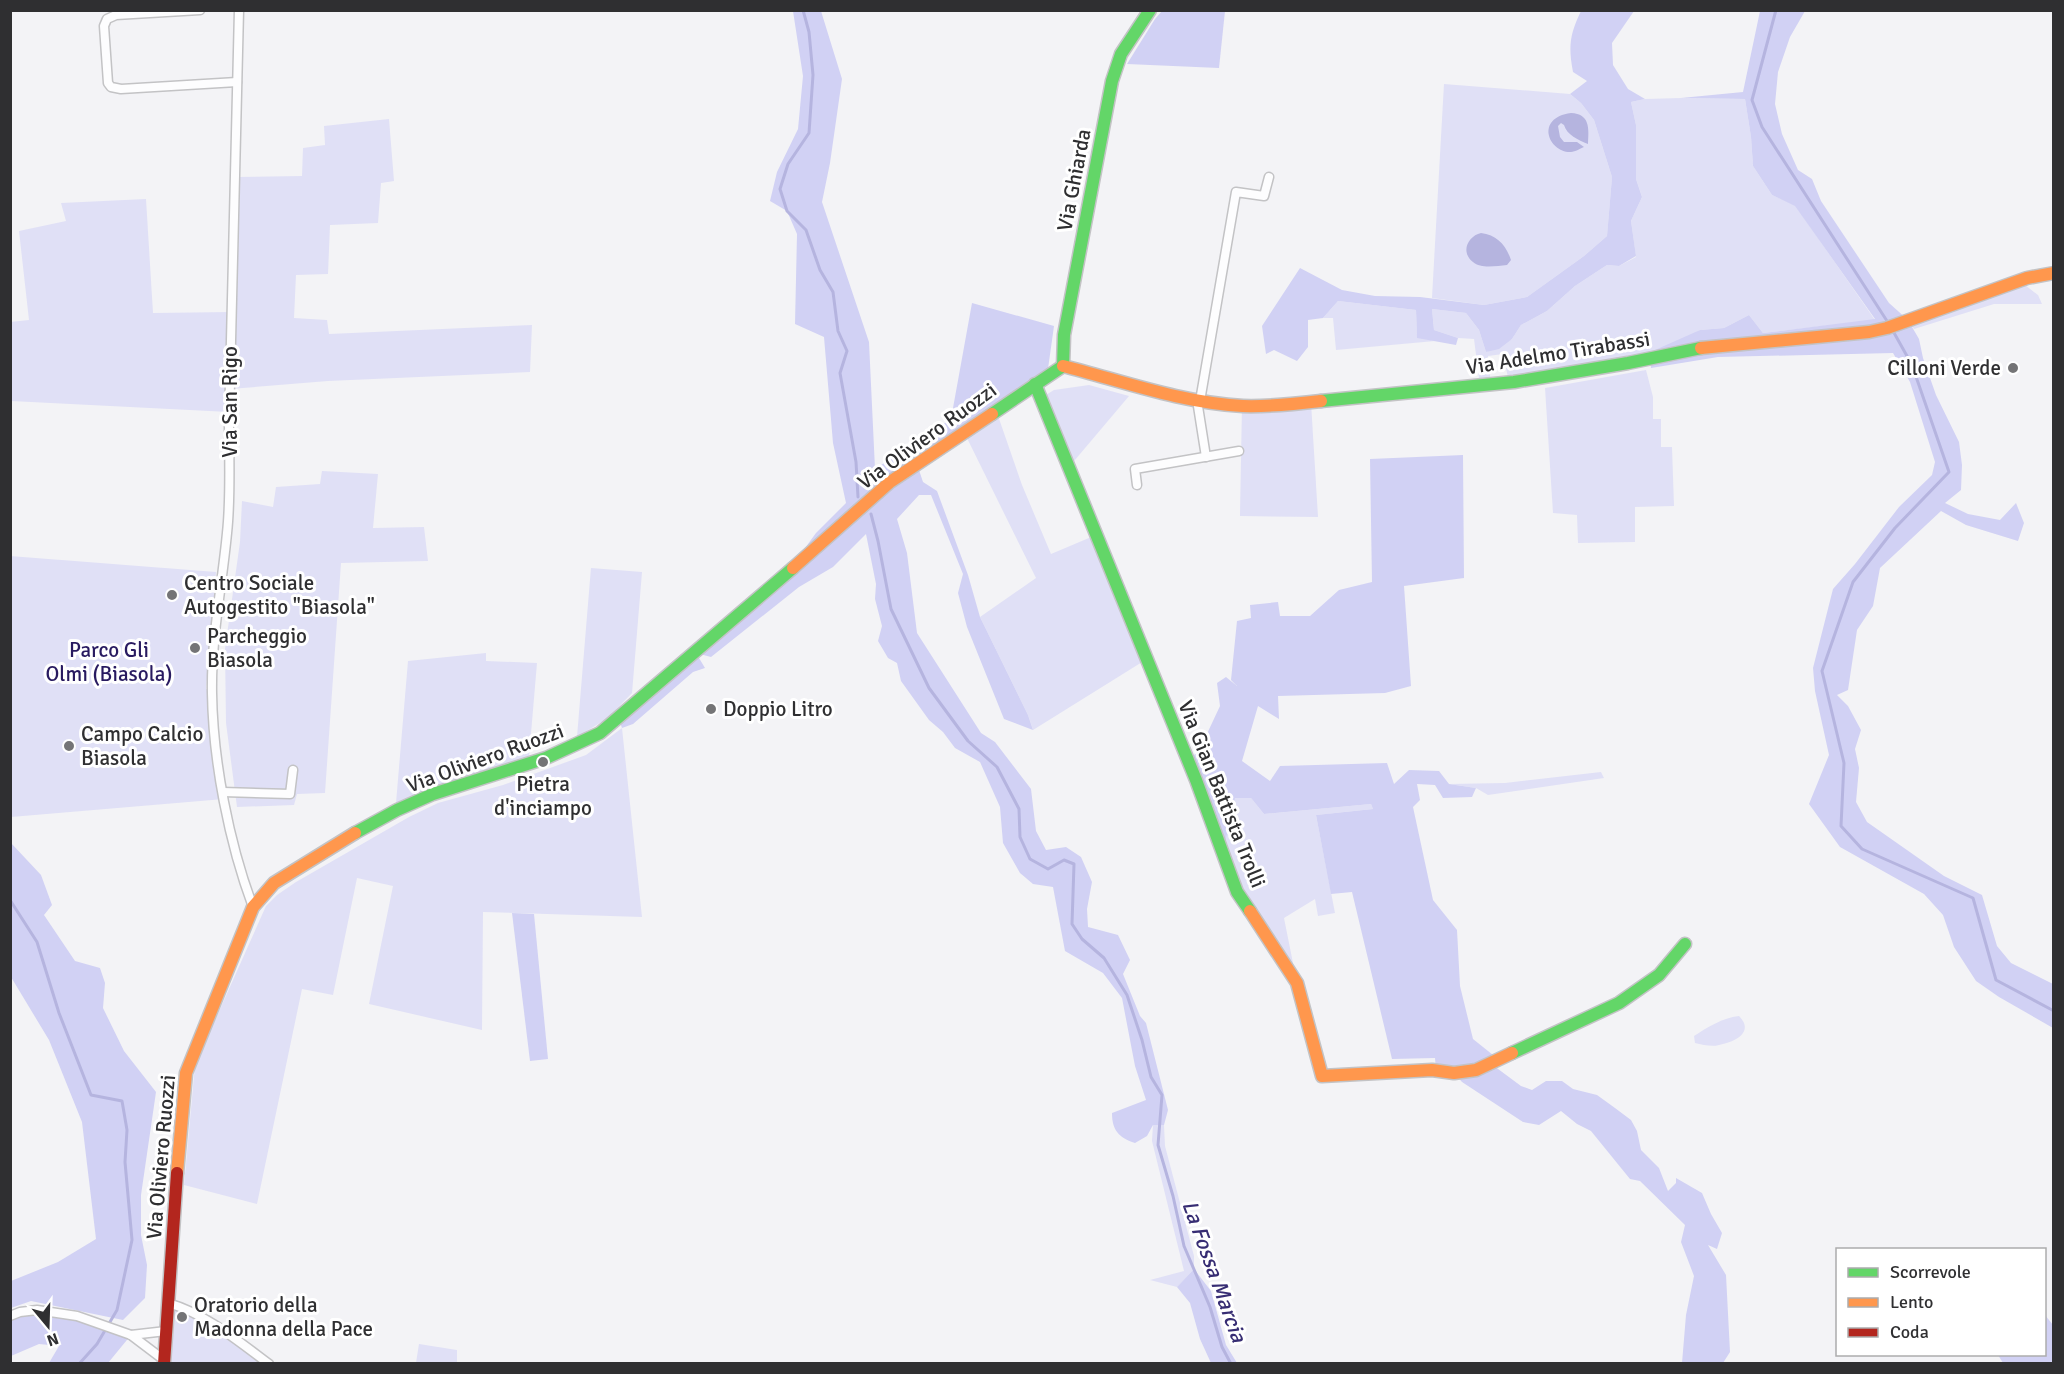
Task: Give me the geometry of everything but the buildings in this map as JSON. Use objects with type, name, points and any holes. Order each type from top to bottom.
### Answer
[{"type":"street","points":[[200,10],[116,15],[107,19],[104,26],[108,83],[111,87],[121,89],[237,82]]},
{"type":"street","name":"Via San Rigo","points":[[239,10],[228,423],[230,486],[228,531],[215,634],[212,693],[216,749],[223,792],[238,860],[253,907]]},
{"type":"street","name":"Via Ghiarda","points":[[1064,366],[1064,335],[1112,81],[1121,54],[1150,10]]},
{"type":"street","points":[[1206,457],[1198,401],[1236,192],[1264,196],[1269,177]]},
{"type":"street","name":"Via Adelmo Tirabassi","points":[[1064,366],[1198,401],[1242,406],[1275,406],[1559,376],[1706,347],[1869,332],[1887,328],[2027,278],[2054,273]]},
{"type":"street","name":"Via Oliviero Ruozzi","points":[[164,1362],[186,1073],[253,907],[276,882],[348,836],[389,815],[449,788],[507,772],[576,747],[600,733],[750,606],[890,482],[1064,366]]},
{"type":"street","name":"Via Gian Battista Trolli","points":[[1035,384],[1196,780],[1237,892],[1297,983],[1322,1076],[1432,1070],[1454,1073],[1476,1070],[1619,1004],[1659,975],[1685,944]]},
{"type":"street","points":[[1137,485],[1135,469],[1239,451]]},
{"type":"street","points":[[223,792],[290,794],[293,770]]},
{"type":"street","points":[[168,1303],[203,1317],[269,1364]]},
{"type":"street","points":[[10,1316],[37,1310],[77,1316],[130,1335],[164,1362]]},
{"type":"street","points":[[130,1335],[166,1331]]},
{"type":"green space","points":[[1444,84],[1570,94],[1581,103],[1594,120],[1612,177],[1607,236],[1584,256],[1527,297],[1484,305],[1432,298]]},
{"type":"green space","points":[[1645,99],[1745,99],[1753,166],[1772,195],[1795,205],[1875,320],[1763,333],[1749,315],[1724,328],[1700,330],[1650,359],[1509,382],[1503,354],[1488,356],[1491,385],[1480,386],[1474,339],[1458,338],[1434,330],[1432,309],[1466,313],[1479,330],[1486,352],[1512,339],[1521,325],[1547,311],[1575,286],[1607,265],[1619,266],[1636,257],[1631,221],[1642,197],[1636,179],[1636,125],[1631,102]]},
{"type":"green space","points":[[389,119],[394,181],[381,183],[378,223],[330,225],[328,274],[296,275],[294,318],[327,320],[329,334],[532,325],[530,372],[328,381],[230,389],[229,412],[11,401],[10,322],[29,320],[19,231],[66,221],[61,203],[146,199],[153,313],[231,312],[234,177],[302,176],[303,148],[325,145],[324,126]]},
{"type":"green space","points":[[2025,285],[2038,295],[2042,304],[1994,304],[1914,329],[1908,320]]},
{"type":"green space","points":[[1338,301],[1416,310],[1417,337],[1435,341],[1336,350],[1333,318],[1323,318]]},
{"type":"green space","points":[[1646,370],[1653,397],[1653,419],[1661,419],[1661,447],[1672,447],[1674,506],[1635,507],[1635,542],[1578,543],[1577,515],[1553,513],[1545,388]]},
{"type":"green space","points":[[1089,385],[1129,396],[1069,467],[1041,398],[1054,390]]},
{"type":"green space","points":[[1311,403],[1318,517],[1240,516],[1242,406]]},
{"type":"green space","points":[[996,410],[1022,485],[1051,554],[1096,535],[1147,659],[1033,730],[1028,715],[980,617],[1036,578],[964,432]]},
{"type":"green space","points":[[322,471],[378,474],[373,528],[424,527],[428,561],[341,563],[325,793],[297,794],[294,805],[237,807],[226,723],[225,649],[240,542],[242,501],[273,507],[276,487],[320,484]]},
{"type":"green space","name":"Parco Gli Olmi (Biasola)","points":[[10,556],[216,572],[206,689],[212,689],[224,799],[11,817]]},
{"type":"green space","points":[[591,568],[642,572],[632,693],[608,718],[577,737]]},
{"type":"green space","points":[[486,653],[486,661],[537,663],[529,757],[466,776],[396,803],[408,661]]},
{"type":"green space","points":[[622,728],[642,917],[483,912],[482,1030],[369,1004],[393,886],[357,878],[333,995],[302,989],[257,1204],[184,1185],[195,1065],[266,906],[296,882],[409,817],[438,803],[503,785],[586,755]]},
{"type":"green space","points":[[1601,772],[1604,778],[1488,795],[1476,788],[1449,784],[1505,783]]},
{"type":"green space","points":[[1234,798],[1251,798],[1264,814],[1371,804],[1373,809],[1316,815],[1335,913],[1318,916],[1315,899],[1284,918],[1297,983],[1237,892],[1223,852]]},
{"type":"green space","points":[[1739,1016],[1745,1027],[1737,1039],[1716,1046],[1695,1043],[1694,1036],[1705,1029]]},
{"type":"green space","points":[[1153,1125],[1164,1125],[1165,1146],[1194,1256],[1194,1269],[1177,1287],[1150,1280],[1184,1271],[1152,1141]]},
{"type":"green space","points":[[175,1310],[183,1311],[206,1323],[260,1363],[171,1364]]},
{"type":"green space","points":[[419,1344],[457,1350],[457,1363],[416,1363]]},
{"type":"shaded area","points":[[793,11],[821,11],[842,79],[822,202],[869,342],[875,469],[951,419],[972,303],[1054,326],[1047,376],[917,464],[923,482],[937,491],[968,575],[980,617],[1028,715],[1033,730],[1004,719],[967,627],[958,593],[963,574],[931,495],[919,495],[897,519],[907,553],[917,633],[981,733],[995,742],[1031,789],[1036,831],[1046,850],[1066,847],[1081,857],[1092,882],[1087,909],[1088,927],[1118,935],[1130,960],[1123,974],[1140,1016],[1146,1023],[1168,1110],[1164,1125],[1153,1125],[1147,1136],[1135,1143],[1125,1139],[1117,1132],[1112,1119],[1112,1113],[1146,1100],[1135,1066],[1122,998],[1103,973],[1065,951],[1053,887],[1033,884],[1020,873],[1003,843],[1000,807],[980,762],[955,748],[943,732],[929,720],[901,681],[897,663],[888,658],[878,641],[882,626],[875,599],[876,584],[866,534],[833,567],[799,587],[711,657],[696,653],[705,668],[693,672],[633,724],[622,728],[618,717],[789,570],[816,533],[846,503],[833,443],[824,337],[795,324],[797,234],[787,211],[770,201],[777,172],[798,129],[803,76]]},
{"type":"shaded area","points":[[1162,11],[1225,11],[1219,68],[1127,64]]},
{"type":"shaded area","points":[[1581,11],[1634,11],[1612,43],[1613,65],[1628,89],[1645,99],[1631,102],[1636,125],[1636,179],[1642,197],[1631,221],[1636,256],[1619,266],[1607,265],[1575,286],[1547,311],[1521,325],[1512,339],[1499,349],[1486,352],[1479,330],[1466,313],[1432,309],[1434,330],[1458,338],[1456,345],[1417,338],[1416,310],[1338,301],[1323,318],[1308,320],[1308,347],[1297,361],[1274,350],[1266,354],[1262,326],[1300,268],[1342,290],[1375,296],[1420,297],[1484,305],[1527,297],[1584,256],[1607,236],[1612,177],[1594,120],[1581,103],[1570,94],[1587,81],[1573,72],[1570,47],[1574,27]]},
{"type":"shaded area","points":[[1760,11],[1805,11],[1790,37],[1778,72],[1775,104],[1782,134],[1798,170],[1812,179],[1821,201],[1889,303],[1908,320],[1919,339],[1936,395],[1959,442],[1962,465],[1961,490],[1945,503],[1968,514],[2000,520],[2016,503],[2024,523],[2018,541],[1966,525],[1941,511],[1880,568],[1873,606],[1857,630],[1848,690],[1837,695],[1848,706],[1861,730],[1855,749],[1859,768],[1856,802],[1867,822],[1944,876],[1982,895],[1997,946],[2011,963],[2053,984],[2053,1028],[1976,981],[1954,947],[1943,915],[1924,894],[1840,847],[1809,804],[1829,755],[1815,691],[1813,668],[1833,589],[1899,507],[1932,475],[1935,462],[1910,382],[1893,353],[1718,357],[1651,368],[1650,359],[1655,350],[1700,330],[1724,328],[1749,315],[1763,333],[1875,319],[1795,206],[1772,195],[1753,166],[1745,99],[1681,98],[1743,92]]},
{"type":"shaded area","points":[[1571,113],[1585,119],[1588,144],[1570,134],[1561,123],[1558,126],[1560,137],[1564,142],[1577,142],[1584,147],[1571,152],[1557,147],[1549,135],[1549,128],[1552,121],[1559,116]]},
{"type":"shaded area","points":[[1481,233],[1496,238],[1504,245],[1511,260],[1507,265],[1480,266],[1469,258],[1467,245],[1472,237]]},
{"type":"shaded area","points":[[1463,455],[1464,578],[1404,586],[1411,686],[1385,693],[1278,696],[1279,719],[1258,706],[1242,761],[1270,781],[1280,766],[1387,763],[1394,784],[1409,770],[1439,771],[1449,784],[1476,788],[1472,797],[1443,798],[1435,785],[1417,784],[1420,800],[1413,807],[1433,900],[1457,930],[1460,986],[1473,1039],[1498,1059],[1490,1063],[1521,1086],[1532,1090],[1546,1081],[1562,1081],[1573,1089],[1597,1095],[1631,1120],[1637,1131],[1641,1150],[1659,1168],[1668,1191],[1676,1183],[1676,1178],[1702,1193],[1722,1233],[1717,1249],[1708,1245],[1726,1275],[1730,1352],[1723,1363],[1682,1363],[1686,1315],[1694,1276],[1681,1242],[1685,1225],[1640,1181],[1630,1179],[1591,1131],[1577,1124],[1561,1111],[1539,1125],[1523,1122],[1462,1082],[1454,1073],[1436,1070],[1435,1058],[1392,1059],[1352,892],[1331,894],[1316,815],[1373,809],[1371,804],[1264,814],[1251,798],[1235,798],[1223,852],[1187,758],[1198,753],[1220,706],[1217,683],[1226,677],[1237,686],[1231,680],[1237,621],[1251,618],[1250,605],[1278,602],[1280,616],[1310,616],[1339,590],[1372,582],[1370,459]]},
{"type":"shaded area","points":[[11,843],[41,875],[52,905],[44,915],[75,961],[100,968],[105,983],[103,1008],[124,1051],[156,1092],[141,1195],[141,1235],[147,1265],[145,1298],[123,1320],[31,1301],[11,1308],[11,1281],[58,1262],[96,1239],[82,1122],[49,1040],[11,977]]},
{"type":"shaded area","points":[[512,913],[534,914],[548,1059],[530,1061]]},
{"type":"shaded area","points":[[1194,1269],[1211,1291],[1226,1345],[1237,1363],[1211,1363],[1200,1339],[1190,1303],[1177,1287]]},
{"type":"shaded area","points":[[52,1311],[131,1335],[108,1363],[49,1363],[59,1346],[39,1344],[11,1356],[11,1316]]},
{"type":"shaded area","points":[[2046,1316],[2053,1325],[2053,1363],[2003,1363],[1999,1356],[2046,1356]]},
{"type":"waterway","name":"La Fossa Marcia","points":[[803,10],[809,32],[813,75],[809,133],[788,164],[780,189],[787,211],[806,230],[820,270],[833,292],[838,331],[847,351],[840,373],[856,462],[858,497]]},
{"type":"waterway","points":[[1776,10],[1752,100],[1762,127],[1887,321]]},
{"type":"waterway","points":[[1893,331],[1912,365],[1949,472],[1895,528],[1853,582],[1822,671],[1844,763],[1841,826],[1862,849],[1973,898],[1996,980],[2054,1011]]},
{"type":"waterway","name":"La Fossa Marcia","points":[[871,514],[891,609],[929,688],[968,741],[997,767],[1019,809],[1020,837],[1030,859],[1048,869],[1064,860],[1074,864],[1072,924],[1082,939],[1104,958],[1127,995],[1151,1077],[1162,1095],[1158,1145],[1173,1196],[1184,1246],[1210,1307],[1222,1347],[1231,1364]]},
{"type":"waterway","points":[[10,900],[37,942],[59,1013],[91,1095],[122,1101],[127,1130],[125,1162],[132,1240],[117,1310],[97,1344],[79,1364]]},
{"type":"traffic: fast","points":[[1063,366],[1064,335],[1112,81],[1121,54],[1150,10]]},
{"type":"traffic: fast","points":[[1321,401],[1514,382],[1701,348]]},
{"type":"traffic: fast","points":[[992,414],[1063,366]]},
{"type":"traffic: fast","points":[[1035,384],[1196,780],[1237,892],[1250,911]]},
{"type":"traffic: fast","points":[[355,833],[433,794],[546,758],[600,733],[793,568]]},
{"type":"traffic: fast","points":[[1512,1053],[1619,1003],[1659,975],[1685,944]]},
{"type":"traffic: slow","points":[[1701,348],[1869,332],[1887,328],[2027,278],[2054,273]]},
{"type":"traffic: slow","points":[[1063,366],[1197,401],[1243,406],[1321,401]]},
{"type":"traffic: slow","points":[[793,568],[890,482],[992,414]]},
{"type":"traffic: slow","points":[[177,1173],[186,1073],[253,907],[274,883],[355,833]]},
{"type":"traffic: slow","points":[[1250,911],[1297,983],[1322,1076],[1432,1070],[1454,1073],[1476,1070],[1512,1053]]},
{"type":"traffic: jam","points":[[164,1364],[177,1173]]},
{"type":"place","name":"Cilloni Verde","points":[[2013,368]]},
{"type":"place","name":"Centro Sociale Autogestito \"Biasola\"","points":[[172,595]]},
{"type":"place","name":"Parcheggio Biasola","points":[[195,648]]},
{"type":"place","name":"Doppio Litro","points":[[711,709]]},
{"type":"place","name":"Campo Calcio Biasola","points":[[69,746]]},
{"type":"place","name":"Pietra d'inciampo","points":[[543,762]]},
{"type":"place","name":"Oratorio della Madonna della Pace","points":[[182,1317]]}]
